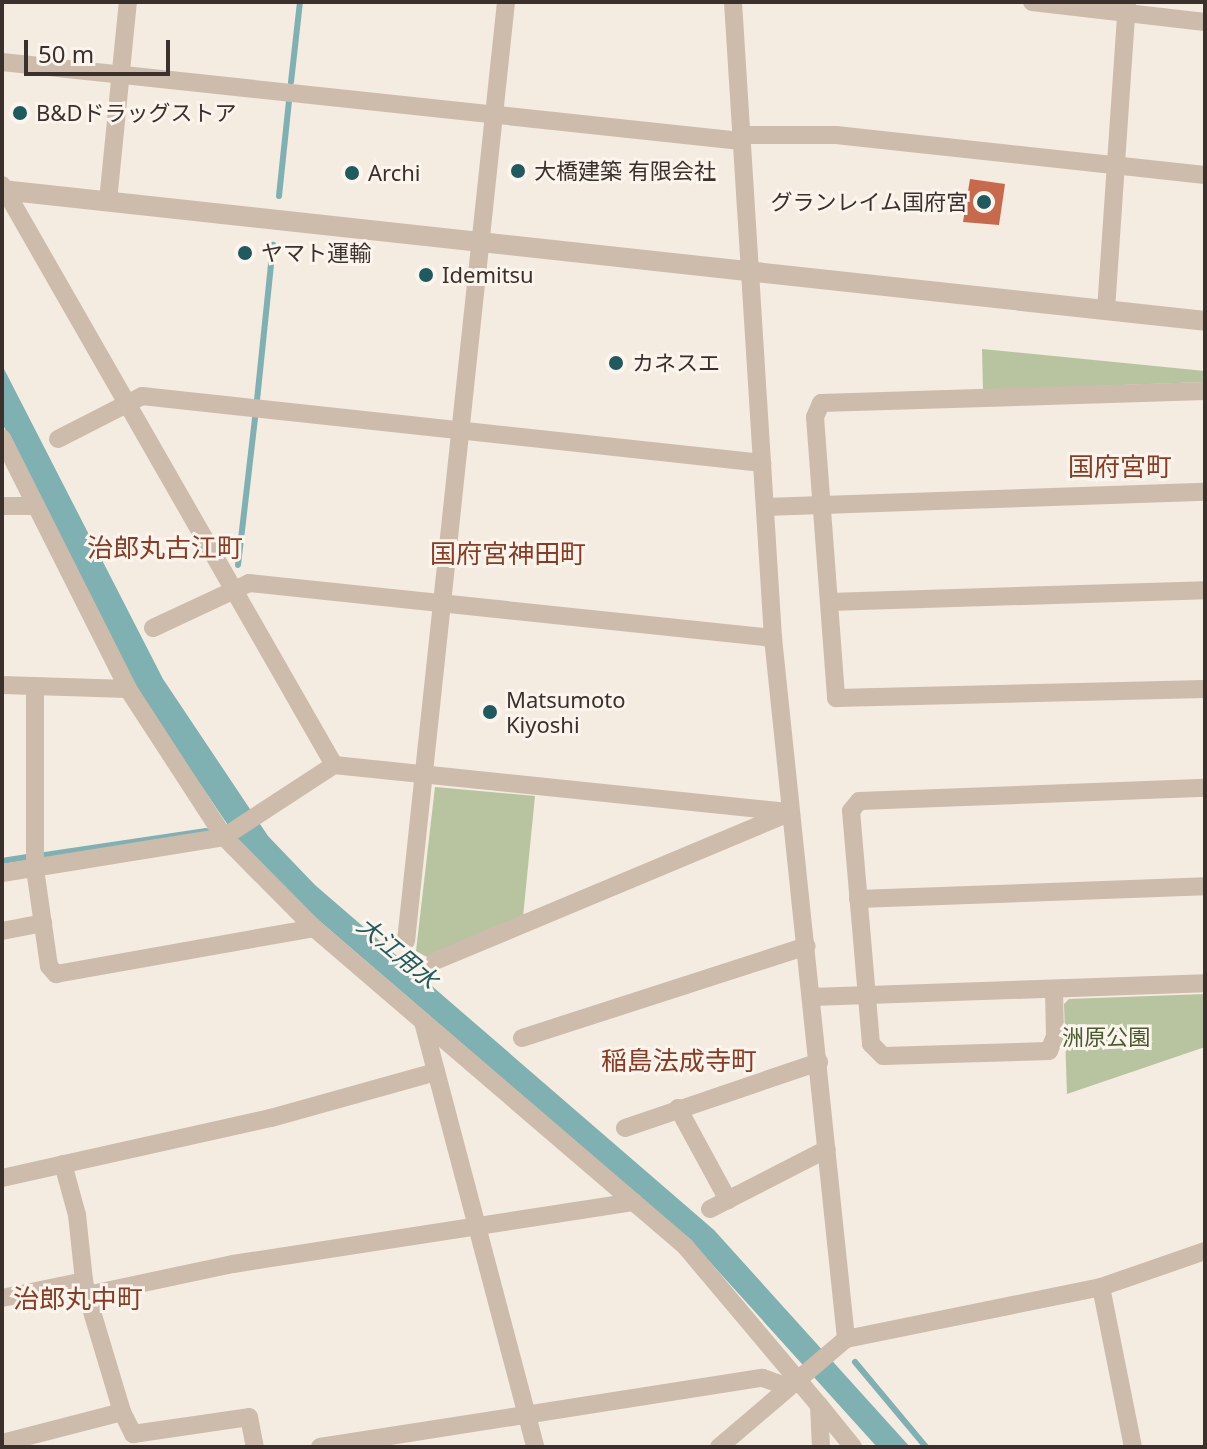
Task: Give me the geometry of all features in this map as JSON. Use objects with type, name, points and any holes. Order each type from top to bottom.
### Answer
[{"type":"street","points":[[108,201],[128,2]]},
{"type":"street","points":[[406,941],[506,2]]},
{"type":"street","points":[[733,2],[773,638],[846,1339]]},
{"type":"street","points":[[1032,2],[1126,8],[1205,22]]},
{"type":"street","points":[[1106,310],[1126,8]]},
{"type":"street","points":[[2,62],[741,138],[836,135],[1205,175]]},
{"type":"street","points":[[3,188],[1205,321]]},
{"type":"street","points":[[3,188],[235,585],[334,765]]},
{"type":"street","points":[[1205,391],[821,403],[815,417],[836,698],[848,702],[1205,689]]},
{"type":"street","points":[[58,439],[128,400],[142,396],[762,463]]},
{"type":"street","points":[[2,438],[128,689],[224,837],[314,928],[685,1246],[853,1447]]},
{"type":"street","points":[[765,507],[1205,492]]},
{"type":"street","points":[[2,506],[36,506]]},
{"type":"street","points":[[153,628],[235,585],[773,638]]},
{"type":"street","points":[[829,602],[1205,590]]},
{"type":"street","points":[[2,685],[128,689]]},
{"type":"street","points":[[35,686],[35,869],[43,923],[56,974],[314,928]]},
{"type":"street","points":[[2,873],[224,837],[334,765],[790,812]]},
{"type":"street","points":[[1054,989],[1055,1036],[1049,1051],[883,1056],[871,1044],[851,811],[859,801],[1205,788]]},
{"type":"street","points":[[435,961],[790,812]]},
{"type":"street","points":[[858,899],[1205,886]]},
{"type":"street","points":[[2,931],[43,923]]},
{"type":"street","points":[[522,1038],[807,946]]},
{"type":"street","points":[[812,997],[1205,983]]},
{"type":"street","points":[[423,1022],[535,1447]]},
{"type":"street","points":[[625,1128],[819,1062]]},
{"type":"street","points":[[2,1178],[271,1118],[436,1072]]},
{"type":"street","points":[[678,1108],[728,1200]]},
{"type":"street","points":[[710,1209],[827,1149]]},
{"type":"street","points":[[63,1164],[77,1215],[85,1288],[122,1412],[134,1441],[249,1417],[255,1447]]},
{"type":"street","points":[[2,1298],[85,1288],[634,1202]]},
{"type":"street","points":[[719,1447],[846,1339],[1101,1287],[1205,1251]]},
{"type":"street","points":[[1101,1287],[1133,1447]]},
{"type":"street","points":[[320,1447],[454,1438],[528,1418],[763,1378],[797,1378]]},
{"type":"street","points":[[819,1405],[821,1447]]},
{"type":"street","points":[[2,1443],[122,1412]]},
{"type":"green space","points":[[982,349],[1205,371],[1205,382],[983,390]]},
{"type":"green space","points":[[435,787],[535,796],[523,917],[427,957],[416,951]]},
{"type":"green space","name":"洲原公園","points":[[1205,994],[1205,1047],[1067,1094],[1064,1004],[1069,999]]},
{"type":"water","points":[[2,365],[163,679],[268,836],[315,885],[714,1230],[910,1447],[877,1447],[691,1241],[308,911],[238,840],[140,695],[2,423]]},
{"type":"building","name":"グランレイム国府宮","points":[[970,179],[1005,184],[999,225],[963,222]]},
{"type":"waterway","points":[[291,82],[300,2]]},
{"type":"waterway","points":[[279,196],[289,101]]},
{"type":"waterway","points":[[257,400],[273,245]]},
{"type":"waterway","points":[[238,565],[255,418]]},
{"type":"waterway","points":[[45,855],[206,831]]},
{"type":"waterway","points":[[2,861],[26,857]]},
{"type":"waterway","points":[[855,1362],[926,1447]]},
{"type":"place","name":"B&Dドラッグストア","points":[[20,113]]},
{"type":"place","name":"大橋建築 有限会社","points":[[518,171]]},
{"type":"place","name":"Archi","points":[[352,173]]},
{"type":"place","name":"グランレイム国府宮","points":[[984,202]]},
{"type":"place","name":"ヤマト運輸","points":[[245,253]]},
{"type":"place","name":"Idemitsu","points":[[426,275]]},
{"type":"place","name":"カネスエ","points":[[616,363]]},
{"type":"place","name":"Matsumoto Kiyoshi","points":[[490,712]]},
{"type":"district","name":"国府宮町","points":[[1120,467]]},
{"type":"district","name":"治郎丸古江町","points":[[165,548]]},
{"type":"district","name":"国府宮神田町","points":[[508,554]]},
{"type":"district","name":"稲島法成寺町","points":[[679,1061]]},
{"type":"district","name":"治郎丸中町","points":[[78,1299]]},
{"type":"water label","name":"大江用水","points":[[398,952]]}]
